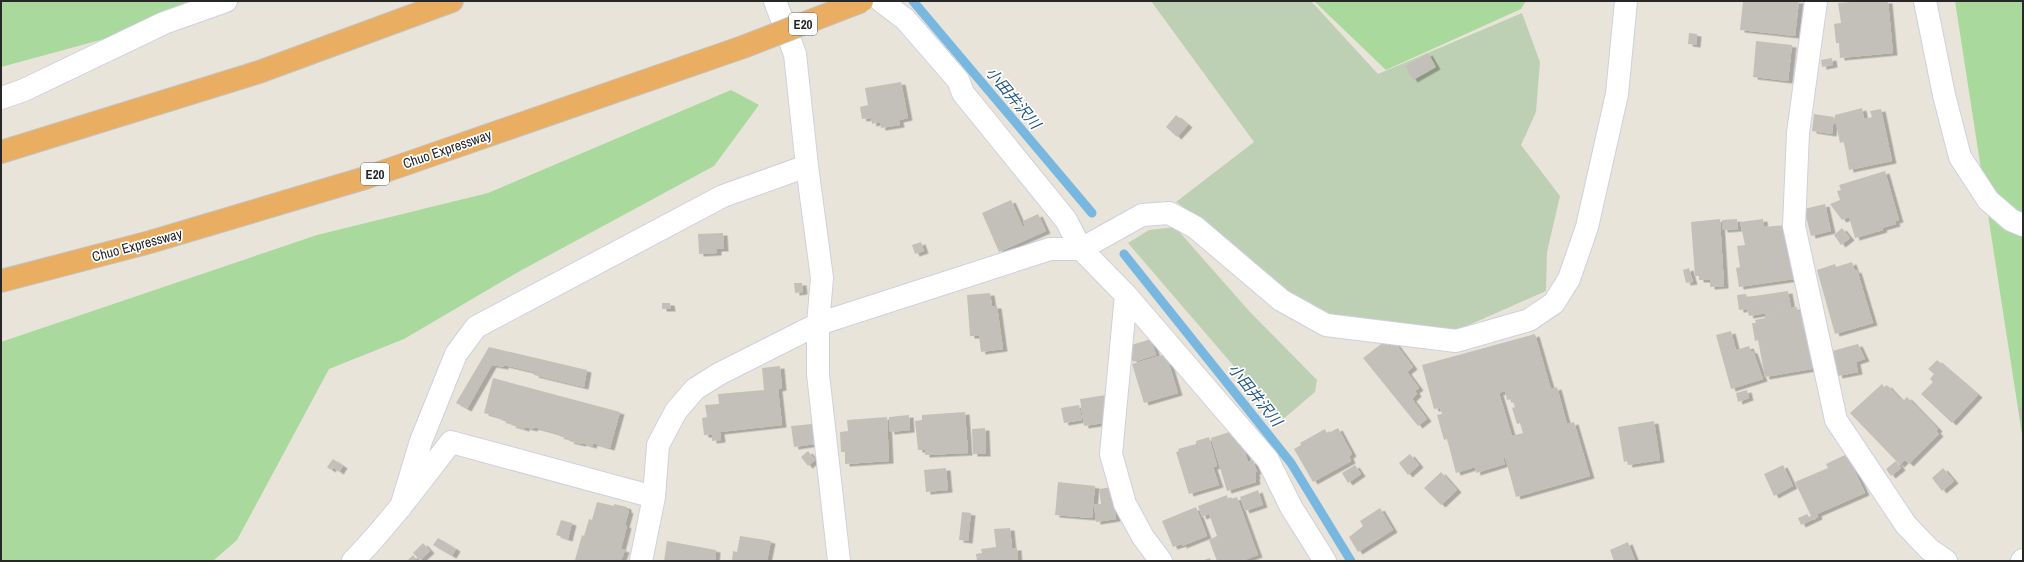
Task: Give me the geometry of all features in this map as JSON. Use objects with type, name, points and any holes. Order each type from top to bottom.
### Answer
[{"type":"highway","points":[[1,152],[259,72],[452,1]]},
{"type":"highway","name":"Chuo Expressway","points":[[1,281],[150,242],[364,178],[743,47],[862,1]]},
{"type":"street","points":[[1,98],[24,90],[164,23],[226,1]]},
{"type":"street","points":[[775,1],[795,54],[807,166],[822,278],[818,324],[818,374],[839,561]]},
{"type":"street","points":[[881,1],[905,19],[958,80],[963,93],[1066,220],[1081,248],[1126,296],[1268,460],[1291,507],[1325,561]]},
{"type":"street","points":[[641,561],[654,496],[658,445],[676,411],[695,389],[719,374],[818,324],[1050,249],[1081,248],[1142,215],[1169,213],[1195,226],[1281,300],[1326,325],[1456,342],[1529,320],[1554,303],[1569,279],[1587,227],[1617,94],[1626,1]]},
{"type":"street","points":[[1816,1],[1798,133],[1794,226],[1836,420],[1906,525],[1929,549],[1946,561]]},
{"type":"street","points":[[1925,1],[1944,95],[1960,157],[1988,200],[2011,220],[2023,225]]},
{"type":"street","points":[[400,507],[421,441],[456,354],[476,327],[723,196],[807,166]]},
{"type":"street","points":[[1126,296],[1111,454],[1125,504],[1143,537],[1161,561]]},
{"type":"street","points":[[353,561],[376,537],[451,442],[654,496]]},
{"type":"green space","points":[[1,1],[244,1],[1,67]]},
{"type":"green space","points":[[1151,1],[1311,1],[1378,74],[1522,13],[1540,62],[1536,112],[1521,145],[1560,196],[1547,252],[1546,291],[1453,332],[1328,319],[1283,293],[1208,224],[1176,202],[1254,142]]},
{"type":"green space","points":[[1314,1],[1526,1],[1521,9],[1386,70]]},
{"type":"green space","points":[[1955,1],[2023,1],[2023,441]]},
{"type":"green space","points":[[731,90],[759,105],[714,166],[520,271],[404,339],[329,369],[237,540],[213,561],[1,561],[1,342],[317,235],[488,193]]},
{"type":"green space","points":[[1175,227],[1250,312],[1317,380],[1315,392],[1281,421],[1128,243],[1149,230]]},
{"type":"building","points":[[1743,1],[1799,1],[1795,36],[1740,30]]},
{"type":"building","points":[[1888,1],[1893,53],[1840,58],[1839,43],[1836,43],[1834,24],[1841,23],[1838,3]]},
{"type":"building","points":[[1689,33],[1697,34],[1696,45],[1688,44]]},
{"type":"building","points":[[1756,41],[1792,45],[1788,81],[1753,77]]},
{"type":"building","points":[[1428,53],[1436,67],[1413,80],[1405,66]]},
{"type":"building","points":[[1832,58],[1833,65],[1822,67],[1821,60]]},
{"type":"building","points":[[901,82],[908,118],[899,120],[900,125],[881,128],[880,122],[872,124],[871,118],[862,119],[860,107],[868,105],[865,88]]},
{"type":"building","points":[[1862,108],[1864,119],[1872,117],[1870,111],[1881,109],[1892,161],[1849,170],[1844,142],[1840,143],[1836,123],[1834,124],[1835,115]]},
{"type":"building","points":[[1814,114],[1834,117],[1832,134],[1812,131]]},
{"type":"building","points":[[1176,115],[1188,125],[1177,137],[1166,127]]},
{"type":"building","points":[[1885,171],[1899,220],[1895,221],[1896,224],[1882,228],[1883,230],[1855,238],[1849,217],[1842,220],[1830,204],[1840,200],[1837,191],[1841,190],[1839,185]]},
{"type":"building","points":[[1011,200],[1023,227],[1025,226],[1023,221],[1038,214],[1046,231],[999,252],[982,213]]},
{"type":"building","points":[[1825,204],[1831,231],[1811,236],[1804,209]]},
{"type":"building","points":[[1720,219],[1724,286],[1710,287],[1710,280],[1699,280],[1699,276],[1695,276],[1691,222]]},
{"type":"building","points":[[1737,219],[1738,229],[1723,230],[1722,220]]},
{"type":"building","points":[[1763,219],[1764,227],[1787,225],[1794,279],[1739,287],[1736,268],[1740,267],[1737,246],[1745,245],[1740,222]]},
{"type":"building","points":[[1842,228],[1850,238],[1841,245],[1834,235]]},
{"type":"building","points":[[723,233],[724,249],[717,249],[717,253],[699,254],[698,234]]},
{"type":"building","points":[[921,242],[924,251],[915,254],[912,245]]},
{"type":"building","points":[[1852,262],[1855,271],[1857,270],[1873,323],[1835,334],[1817,270],[1835,264],[1836,267]]},
{"type":"building","points":[[1689,268],[1693,282],[1686,283],[1683,270]]},
{"type":"building","points":[[794,283],[802,283],[803,292],[795,293]]},
{"type":"building","points":[[1788,291],[1791,308],[1797,307],[1798,312],[1801,311],[1803,322],[1805,322],[1812,369],[1765,377],[1758,340],[1755,341],[1752,323],[1756,323],[1755,320],[1765,318],[1765,314],[1791,309],[1749,316],[1747,309],[1739,310],[1737,295],[1746,294],[1747,297]]},
{"type":"building","points":[[990,293],[992,306],[997,306],[1003,349],[981,352],[979,336],[970,336],[967,295]]},
{"type":"building","points":[[662,303],[670,303],[671,309],[662,309]]},
{"type":"building","points":[[1731,331],[1736,350],[1749,346],[1751,351],[1753,351],[1763,379],[1731,389],[1716,335]]},
{"type":"building","points":[[1535,334],[1551,389],[1557,387],[1567,424],[1574,422],[1590,476],[1516,497],[1505,457],[1503,458],[1505,464],[1476,473],[1475,467],[1456,473],[1447,439],[1444,440],[1437,415],[1442,414],[1440,408],[1434,409],[1422,365]],"holes":[[[1505,391],[1507,400],[1512,399],[1515,407],[1512,408],[1517,424],[1520,423],[1523,433],[1512,436],[1499,393]]]},
{"type":"building","points":[[1151,339],[1156,355],[1133,362],[1128,346]]},
{"type":"building","points":[[1385,341],[1390,347],[1395,343],[1413,367],[1407,372],[1419,388],[1415,391],[1417,394],[1412,399],[1427,419],[1418,426],[1363,358]]},
{"type":"building","points":[[1858,344],[1865,359],[1856,362],[1858,372],[1838,376],[1832,351]]},
{"type":"building","points":[[489,347],[587,370],[584,387],[534,375],[534,372],[504,365],[504,367],[492,365],[467,409],[456,403]]},
{"type":"building","points":[[1166,354],[1178,393],[1144,403],[1132,364]]},
{"type":"building","points":[[1937,360],[1978,395],[1952,423],[1921,394],[1933,382],[1930,379],[1934,374],[1928,369]]},
{"type":"building","points":[[780,366],[782,388],[778,389],[782,425],[720,432],[721,440],[712,441],[712,435],[704,435],[702,418],[707,417],[705,405],[719,404],[718,394],[764,390],[762,368]]},
{"type":"building","points":[[493,378],[620,412],[610,448],[593,443],[592,446],[569,441],[570,439],[559,436],[560,434],[534,427],[533,429],[525,427],[525,429],[511,425],[512,423],[501,420],[502,418],[484,413]]},
{"type":"building","points":[[1882,384],[1884,387],[1887,385],[1900,399],[1901,397],[1904,400],[1907,397],[1938,429],[1936,431],[1939,434],[1909,464],[1905,460],[1900,465],[1850,413]]},
{"type":"building","points":[[1747,390],[1749,398],[1738,402],[1736,393]]},
{"type":"building","points":[[1106,395],[1110,422],[1084,426],[1080,399]]},
{"type":"building","points":[[1079,405],[1082,420],[1064,423],[1061,408]]},
{"type":"building","points":[[2023,407],[2023,423],[2018,409]]},
{"type":"building","points":[[965,412],[968,453],[925,455],[925,450],[918,450],[915,421],[922,420],[922,415]]},
{"type":"building","points":[[909,415],[910,430],[890,432],[889,417]]},
{"type":"building","points":[[887,417],[889,461],[845,464],[845,452],[841,452],[840,432],[848,431],[847,420]]},
{"type":"building","points":[[1654,421],[1660,460],[1628,465],[1627,461],[1624,462],[1618,427]]},
{"type":"building","points":[[812,424],[815,444],[794,447],[791,426]]},
{"type":"building","points":[[985,428],[986,454],[973,454],[972,429]]},
{"type":"building","points":[[1338,428],[1352,454],[1349,456],[1351,461],[1313,482],[1294,449],[1301,445],[1300,443],[1325,429],[1327,434]]},
{"type":"building","points":[[1229,432],[1244,449],[1248,462],[1253,460],[1257,472],[1255,472],[1256,482],[1227,491],[1211,438]]},
{"type":"building","points":[[1209,437],[1217,466],[1213,467],[1219,485],[1189,494],[1176,452],[1179,451],[1178,449],[1196,444],[1196,441]]},
{"type":"building","points":[[808,451],[815,460],[808,466],[801,457]]},
{"type":"building","points":[[1410,454],[1419,465],[1408,475],[1399,463]]},
{"type":"building","points":[[1847,454],[1865,493],[1817,514],[1818,517],[1801,525],[1798,518],[1807,514],[1809,517],[1811,516],[1795,482],[1828,468],[1826,464]]},
{"type":"building","points":[[333,459],[343,466],[339,472],[333,467],[331,470],[327,467]]},
{"type":"building","points":[[1896,461],[1901,468],[1891,476],[1886,469]]},
{"type":"building","points":[[1355,465],[1361,474],[1348,483],[1342,473]]},
{"type":"building","points":[[1783,465],[1793,486],[1774,496],[1764,474]]},
{"type":"building","points":[[946,468],[948,490],[926,492],[924,470]]},
{"type":"building","points":[[1943,468],[1954,481],[1942,491],[1932,478]]},
{"type":"building","points":[[1441,472],[1457,490],[1441,505],[1424,488]]},
{"type":"building","points":[[1058,482],[1095,486],[1092,518],[1055,515]]},
{"type":"building","points":[[1112,487],[1116,519],[1096,522],[1094,504],[1101,504],[1099,489]]},
{"type":"building","points":[[1258,490],[1263,505],[1245,511],[1240,497]]},
{"type":"building","points":[[1227,495],[1228,500],[1237,497],[1258,555],[1242,561],[1217,561],[1209,540],[1217,536],[1209,514],[1202,517],[1198,506]]},
{"type":"building","points":[[597,502],[627,507],[627,510],[629,511],[621,549],[625,550],[621,561],[575,560],[582,535],[584,536],[589,519],[592,520]]},
{"type":"building","points":[[1196,507],[1207,536],[1182,546],[1182,544],[1173,547],[1162,521]]},
{"type":"building","points":[[1380,508],[1393,530],[1358,552],[1349,537],[1363,526],[1360,521]]},
{"type":"building","points":[[962,512],[971,513],[968,541],[959,540]]},
{"type":"building","points":[[561,520],[572,523],[568,539],[556,535]]},
{"type":"building","points":[[1010,528],[1012,548],[1017,548],[1018,561],[977,561],[976,554],[982,553],[981,549],[996,547],[994,529]]},
{"type":"building","points":[[740,536],[771,541],[767,561],[732,561],[733,551],[737,552]]},
{"type":"building","points":[[438,538],[456,549],[452,556],[433,545]]},
{"type":"building","points":[[667,541],[716,550],[715,561],[664,561]]},
{"type":"building","points":[[1628,542],[1635,560],[1614,561],[1610,550]]},
{"type":"building","points":[[423,543],[430,551],[420,560],[413,553]]},
{"type":"building","points":[[413,555],[418,561],[407,561]]},
{"type":"building","points":[[1210,558],[1211,561],[1201,561]]},
{"type":"waterway","name":"小田井沢川","points":[[913,1],[1092,213]]},
{"type":"waterway","name":"小田井沢川","points":[[1124,254],[1291,463],[1351,561]]}]
